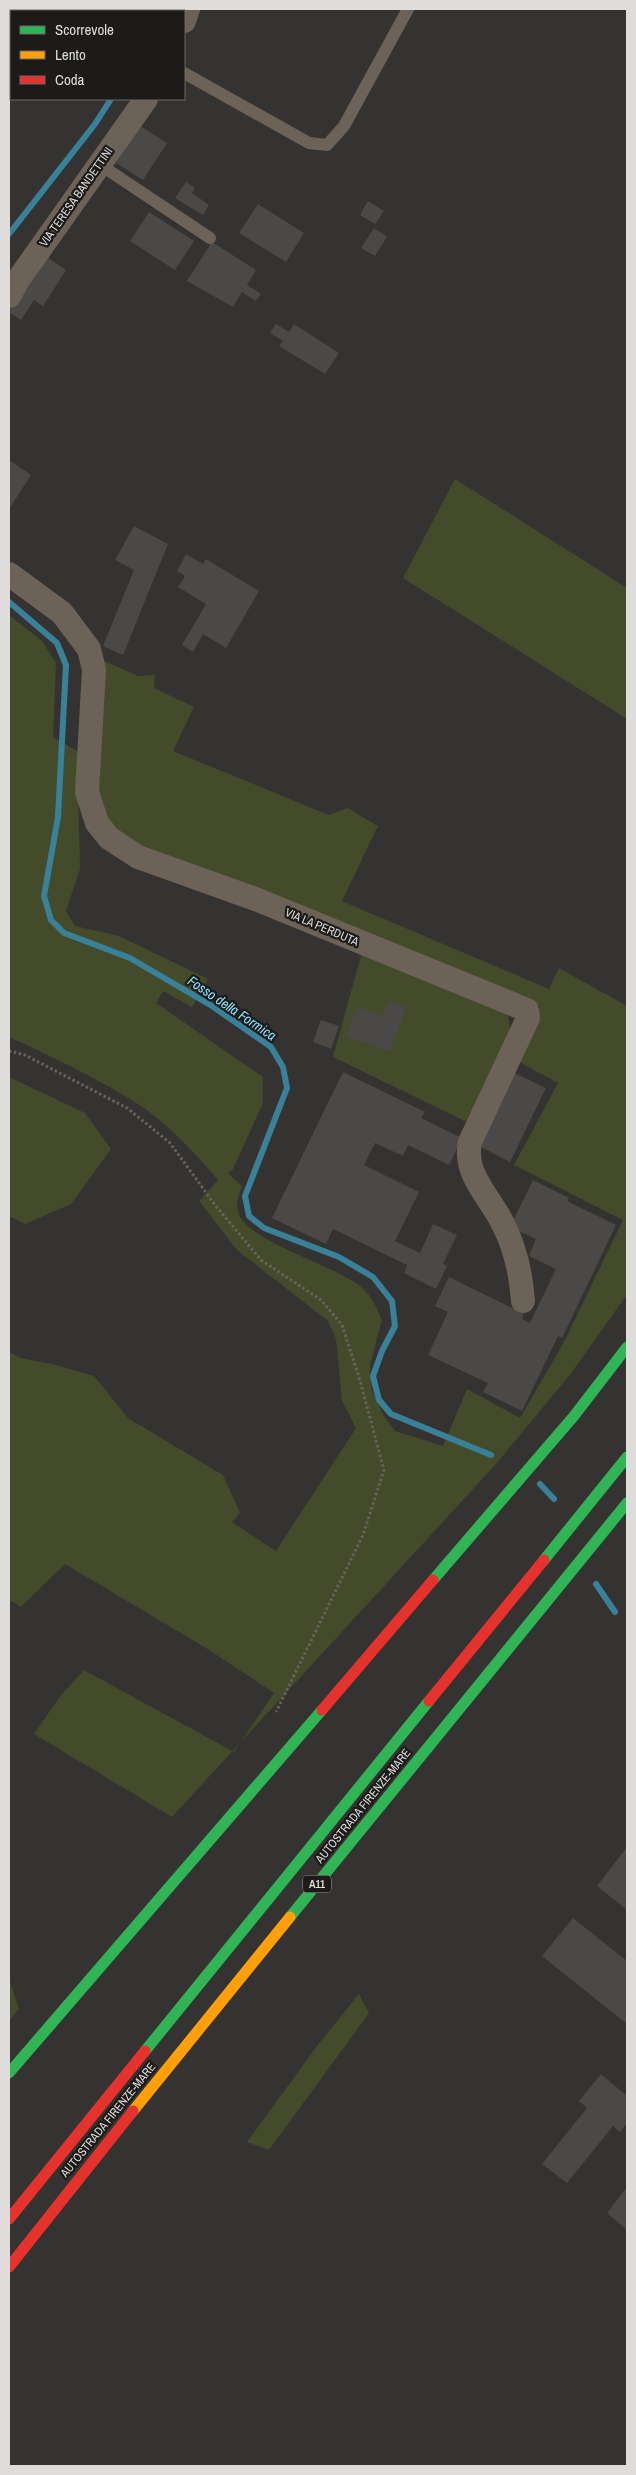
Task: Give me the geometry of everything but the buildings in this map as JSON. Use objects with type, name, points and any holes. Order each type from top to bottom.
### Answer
[{"type":"main road","points":[[9,2073],[574,1416],[627,1347]]},
{"type":"main road","name":"AUTOSTRADA FIRENZE-MARE","points":[[9,2218],[545,1556],[624,1452]]},
{"type":"main road","name":"AUTOSTRADA FIRENZE-MARE","points":[[9,2268],[94,2160],[627,1503]]},
{"type":"street","name":"VIA TERESA BANDETTINI","points":[[9,296],[18,280],[145,100]]},
{"type":"street","name":"VIA LA PERDUTA","points":[[9,574],[62,614],[89,649],[94,670],[87,792],[96,823],[110,838],[138,857],[258,900],[527,1010],[528,1018],[470,1142],[467,1156],[471,1171],[504,1225],[516,1253],[521,1274],[523,1301]]},
{"type":"lane","points":[[185,74],[310,143],[326,145],[344,126],[408,9]]},
{"type":"lane","points":[[99,164],[210,238]]},
{"type":"path","points":[[9,1051],[24,1055],[128,1108],[170,1142],[215,1205],[261,1260],[321,1300],[342,1325],[360,1377],[384,1470],[363,1535],[276,1712]]},
{"type":"green space","points":[[455,479],[627,588],[627,719],[403,578]]},
{"type":"green space","points":[[9,615],[42,641],[56,663],[53,737],[77,751],[80,869],[66,911],[75,926],[119,936],[208,979],[192,1007],[163,991],[156,1003],[263,1077],[263,1103],[233,1169],[228,1173],[242,1186],[237,1205],[241,1219],[254,1231],[272,1242],[337,1272],[355,1282],[367,1293],[382,1320],[370,1365],[372,1391],[384,1416],[395,1431],[443,1446],[467,1389],[520,1418],[564,1342],[623,1220],[514,1165],[558,1083],[514,1059],[540,1007],[129,843],[100,813],[94,775],[102,660],[138,676],[155,675],[154,688],[194,707],[173,751],[329,815],[348,808],[378,826],[342,901],[549,989],[559,968],[627,1006],[626,1296],[569,1376],[496,1464],[241,1742],[274,1693],[206,1648],[65,1564],[21,1607],[9,1600],[9,1352],[20,1358],[52,1364],[94,1376],[128,1418],[223,1475],[240,1513],[232,1522],[276,1551],[356,1428],[342,1401],[336,1339],[328,1321],[237,1250],[199,1201],[218,1180],[210,1170],[169,1129],[138,1104],[75,1068],[9,1037]]},
{"type":"green space","points":[[362,952],[508,1014],[510,1032],[469,1123],[333,1057]]},
{"type":"green space","points":[[9,1077],[85,1113],[111,1149],[71,1204],[25,1224],[9,1216]]},
{"type":"green space","points":[[84,1670],[232,1751],[172,1817],[34,1734],[61,1695]]},
{"type":"green space","points":[[9,1978],[19,2009],[9,2021]]},
{"type":"green space","points":[[359,1994],[369,2013],[269,2150],[247,2142],[317,2046]]},
{"type":"waterway","name":"Fosso della Formica","points":[[9,234],[95,124],[110,100]]},
{"type":"waterway","name":"Fosso della Formica","points":[[9,602],[57,643],[66,665],[58,817],[44,896],[51,920],[64,933],[130,958],[212,1006],[271,1047],[283,1067],[287,1088],[245,1196],[249,1216],[264,1228],[339,1257],[373,1277],[392,1301],[395,1326],[382,1351],[373,1376],[379,1400],[391,1414],[491,1455]]},
{"type":"waterway","name":"Fosso della Formica","points":[[540,1484],[554,1499]]},
{"type":"waterway","name":"Fosso della Formica","points":[[596,1584],[615,1612]]},
{"type":"traffic: fast","points":[[433,1580],[574,1416],[627,1347]]},
{"type":"traffic: fast","points":[[544,1560],[627,1457]]},
{"type":"traffic: fast","points":[[290,1917],[627,1503]]},
{"type":"traffic: fast","points":[[145,2051],[429,1701]]},
{"type":"traffic: fast","points":[[9,2073],[322,1710]]},
{"type":"traffic: slow","points":[[133,2111],[290,1917]]},
{"type":"traffic: jam","points":[[429,1701],[544,1560]]},
{"type":"traffic: jam","points":[[322,1710],[433,1580]]},
{"type":"traffic: jam","points":[[9,2219],[145,2051]]},
{"type":"traffic: jam","points":[[9,2267],[133,2111]]}]
